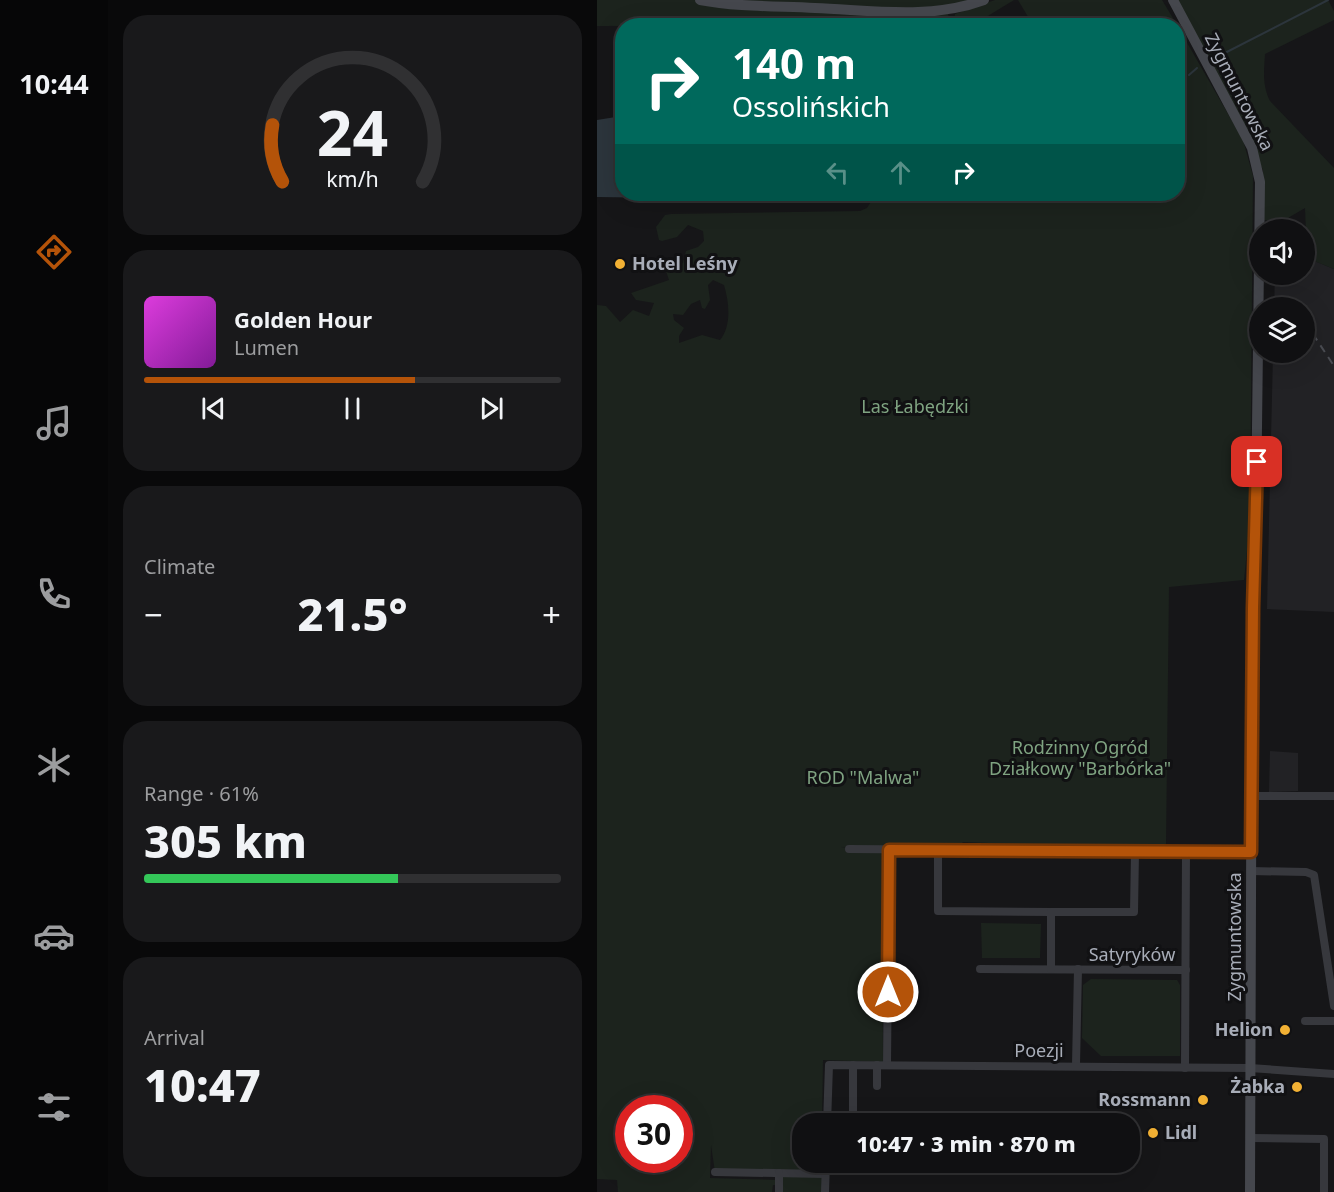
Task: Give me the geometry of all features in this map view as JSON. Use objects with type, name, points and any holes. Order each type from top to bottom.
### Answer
[{"type":"street","points":[[700,0],[910,13],[948,10],[984,0]]},
{"type":"street","name":"Zygmuntowska","points":[[1173,0],[1183,18]]},
{"type":"street","name":"Zygmuntowska","points":[[1185,22],[1252,147],[1260,182],[1251,852],[1250,1192]]},
{"type":"street","points":[[1252,796],[1334,796]]},
{"type":"street","points":[[849,849],[1251,852]]},
{"type":"street","points":[[887,1065],[889,850]]},
{"type":"street","points":[[938,850],[938,911],[1134,912],[1134,852]]},
{"type":"street","name":"Satyryków","points":[[1185,1068],[1186,852]]},
{"type":"street","points":[[1251,871],[1306,872],[1314,875],[1334,1006]]},
{"type":"street","points":[[1051,912],[1051,969]]},
{"type":"street","name":"Satyryków","points":[[980,969],[1186,970]]},
{"type":"street","name":"Satyryków","points":[[1076,1065],[1078,969]]},
{"type":"street","points":[[1305,1021],[1334,1021]]},
{"type":"street","name":"Poezji","points":[[827,1113],[829,1065],[1250,1068],[1334,1074]]},
{"type":"street","points":[[853,1065],[853,1113]]},
{"type":"street","points":[[877,1065],[877,1086]]},
{"type":"street","points":[[1251,1138],[1324,1139],[1325,1192]]},
{"type":"street","points":[[715,1172],[825,1174],[825,1192]]},
{"type":"street","points":[[779,1173],[779,1192]]},
{"type":"shaded area","points":[[615,117],[615,197],[597,197],[597,120]]},
{"type":"shaded area","points":[[1315,261],[1334,269],[1334,612],[1267,609],[1273,363],[1315,363],[1315,297],[1274,297],[1275,285],[1315,285]]},
{"type":"shaded area","points":[[1270,751],[1298,753],[1298,791],[1269,792]]},
{"type":"green space","points":[[597,0],[974,0],[948,10],[949,18],[615,18],[615,26],[597,26]]},
{"type":"green space","points":[[995,0],[1014,0],[984,18],[954,18],[955,14]]},
{"type":"green space","points":[[1018,0],[1162,0],[1173,18],[1029,18]]},
{"type":"green space","points":[[1177,0],[1328,0],[1334,11],[1334,20],[1265,54],[1264,78],[1270,101],[1334,168],[1334,269],[1315,261],[1315,219],[1305,219],[1305,208],[1286,219],[1263,219],[1263,170]]},
{"type":"green space","name":"Las Łabędzki","points":[[1185,39],[1243,140],[1253,176],[1253,219],[1249,219],[1249,285],[1252,285],[1252,297],[1249,297],[1249,363],[1251,363],[1250,521],[1244,580],[1169,587],[1166,845],[1058,846],[963,842],[958,846],[841,847],[882,852],[883,1062],[823,1060],[822,1113],[792,1113],[792,1173],[824,1173],[825,1192],[779,1192],[779,1185],[773,1185],[772,1192],[618,1192],[617,1180],[597,1179],[597,305],[606,306],[620,322],[633,310],[649,316],[654,303],[636,300],[631,293],[669,280],[666,271],[667,261],[677,266],[683,263],[686,251],[698,247],[704,241],[703,231],[688,225],[677,237],[659,240],[656,227],[665,215],[860,211],[867,208],[872,201],[1185,201]],"holes":[[[713,280],[724,285],[728,320],[720,340],[702,335],[679,343],[679,336],[684,328],[674,320],[673,314],[683,315],[691,304],[700,300],[702,308],[705,309],[710,300],[708,285]],[[711,1145],[715,1172],[779,1173],[779,1180],[710,1178]]]},
{"type":"green space","points":[[981,923],[1041,924],[1040,958],[982,958]]},
{"type":"green space","points":[[1091,979],[1177,980],[1180,985],[1180,1056],[1101,1056],[1082,1038],[1083,985]]},
{"type":"waterway","points":[[1217,57],[1328,0]]},
{"type":"waterway","points":[[1189,75],[1197,68]]},
{"type":"railway","points":[[1315,337],[1334,366]]},
{"type":"place","name":"Hotel Leśny","points":[[620,264]]},
{"type":"place","name":"Helion","points":[[1285,1030]]},
{"type":"place","name":"Żabka","points":[[1297,1087]]},
{"type":"place","name":"Rossmann","points":[[1203,1100]]},
{"type":"place","name":"Lidl","points":[[1153,1133]]},
{"type":"route","points":[[888,992],[889,850],[1251,852],[1257,462]]},
{"type":"park label","name":"Rodzinny Ogród Działkowy \"Barbórka\"","points":[[1080,758]]},
{"type":"park label","name":"ROD \"Malwa\"","points":[[863,778]]}]
